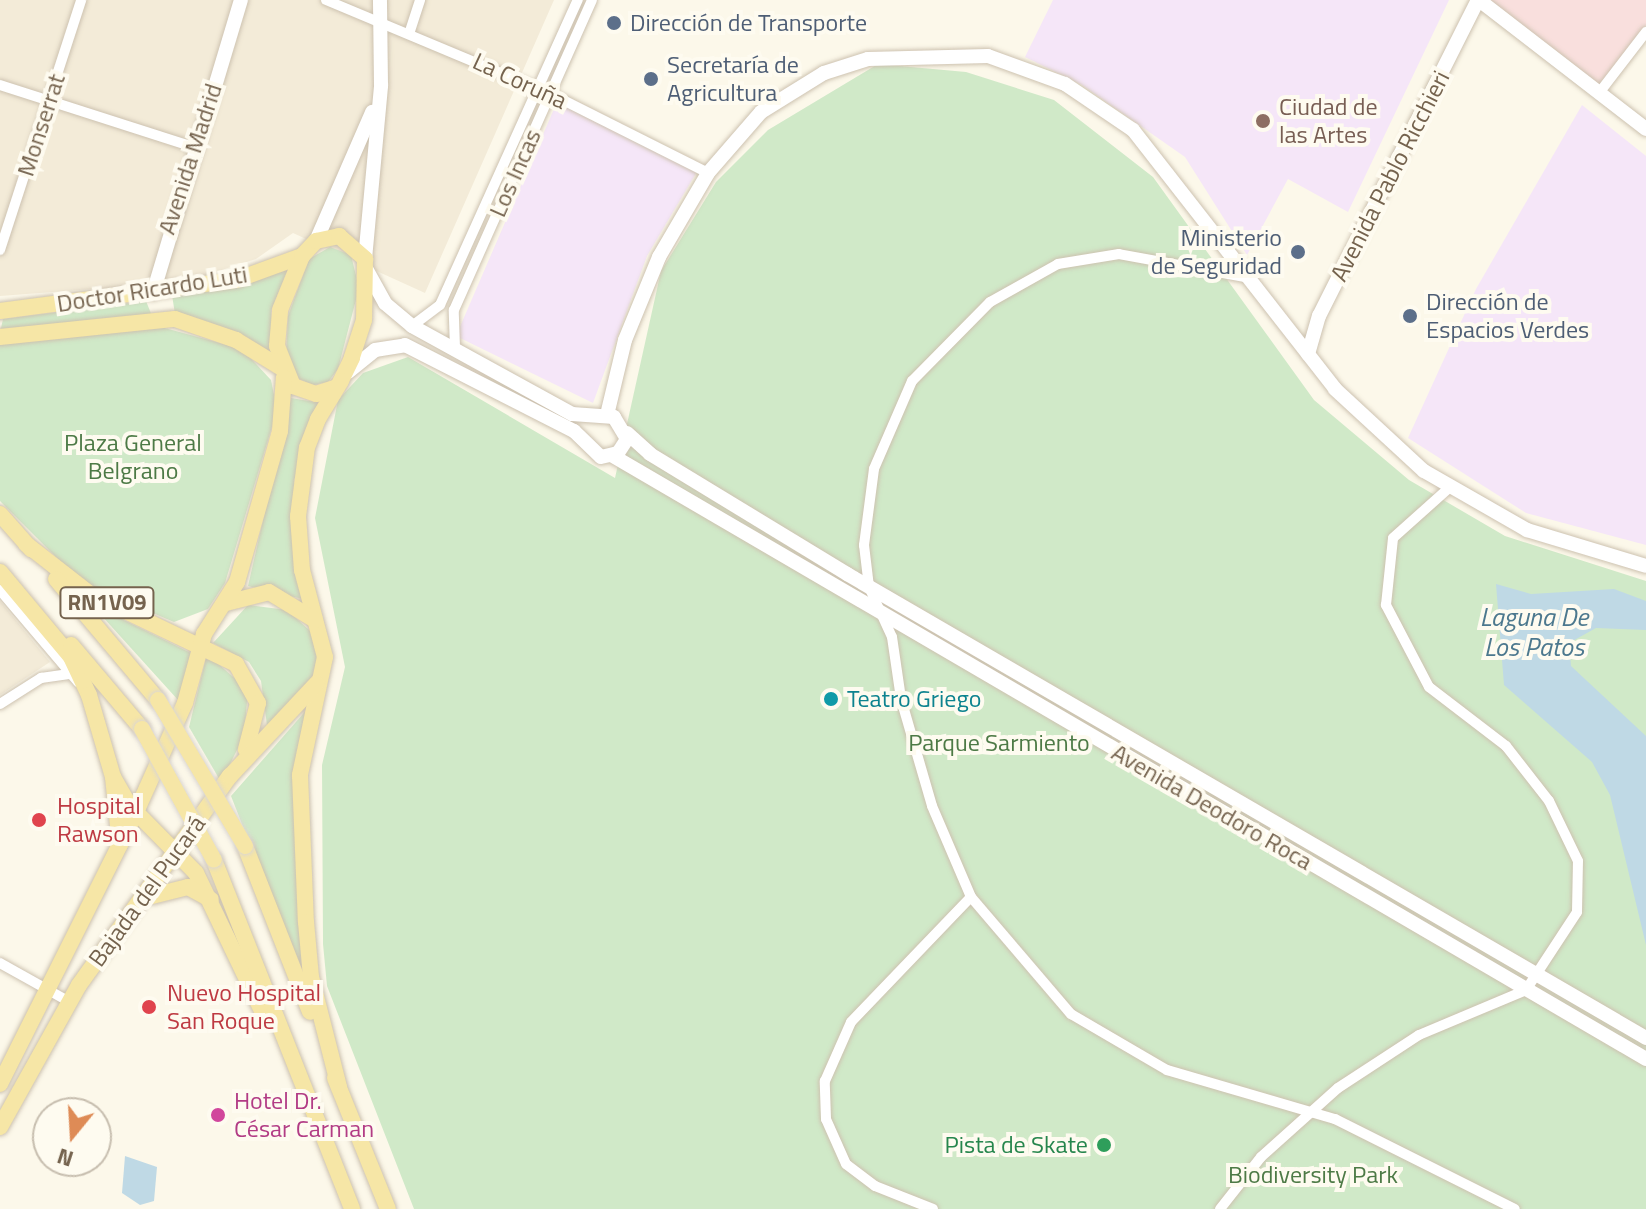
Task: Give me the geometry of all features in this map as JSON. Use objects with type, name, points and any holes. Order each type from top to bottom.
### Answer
[{"type":"main road","name":"Avenida Madrid","points":[[153,293],[193,147],[241,0]]},
{"type":"main road","points":[[339,1087],[311,977],[301,830],[300,775],[322,675],[325,647],[300,555],[302,475],[312,434],[341,381],[364,320],[381,85],[383,21],[380,0]]},
{"type":"main road","name":"Avenida Pablo Ricchieri","points":[[1293,336],[1306,323],[1468,0]]},
{"type":"main road","points":[[1478,0],[1646,119]]},
{"type":"main road","name":"Avenida Pablo Ricchieri","points":[[1308,354],[1319,316],[1478,0]]},
{"type":"main road","points":[[1492,0],[1646,129]]},
{"type":"main road","points":[[587,445],[586,428],[602,416],[641,297],[708,173],[761,112],[834,69],[907,53],[988,56],[1065,84],[1133,130],[1293,336],[1386,440],[1449,488],[1527,530],[1646,566]]},
{"type":"main road","points":[[302,256],[316,241],[381,85]]},
{"type":"main road","points":[[316,241],[345,238],[366,265]]},
{"type":"main road","name":"Doctor Ricardo Luti","points":[[0,311],[236,280],[302,256]]},
{"type":"main road","name":"Bajada del Pucará","points":[[0,1084],[136,812],[185,703],[200,645],[224,605],[247,553],[280,431],[280,310],[302,256]]},
{"type":"main road","name":"Avenida Deodoro Roca","points":[[366,265],[385,303],[412,326],[572,414],[602,416],[650,454],[869,587],[1646,1038]]},
{"type":"main road","points":[[153,293],[162,318]]},
{"type":"main road","name":"Doctor Ricardo Luti","points":[[0,337],[162,318],[236,340],[308,393],[341,381]]},
{"type":"main road","name":"Avenida Deodoro Roca","points":[[341,381],[375,350],[413,347],[574,431],[587,445],[613,456],[1646,1059]]},
{"type":"main road","points":[[613,456],[627,433]]},
{"type":"main road","name":"RN1V09","points":[[0,514],[26,544],[90,594],[236,664],[257,695],[254,733],[230,776]]},
{"type":"main road","points":[[26,544],[158,700],[245,846],[388,1209]]},
{"type":"main road","points":[[0,565],[142,729],[214,860],[352,1209]]},
{"type":"main road","name":"RN1V09","points":[[0,572],[71,657],[89,695],[113,777],[120,845]]},
{"type":"main road","points":[[224,605],[269,592],[297,602],[316,621]]},
{"type":"main road","name":"Bajada del Pucará","points":[[0,1127],[68,1001],[147,899],[230,776],[322,675]]},
{"type":"main road","points":[[113,777],[136,812],[178,853],[211,900],[303,1089]]},
{"type":"main road","points":[[147,899],[177,887],[211,900]]},
{"type":"street","name":"Monserrat","points":[[0,250],[81,0]]},
{"type":"street","name":"La Coruña","points":[[326,0],[410,31],[551,94],[708,173]]},
{"type":"street","points":[[410,31],[420,0]]},
{"type":"street","name":"Los Incas","points":[[412,326],[440,305],[578,0]]},
{"type":"street","name":"Los Incas","points":[[455,348],[454,310],[592,0]]},
{"type":"street","points":[[1601,90],[1646,32]]},
{"type":"street","points":[[0,85],[193,147]]},
{"type":"street","points":[[1245,277],[1150,257],[1090,256],[1032,275],[970,318],[912,381],[890,419],[865,521],[869,587],[885,616],[932,806],[971,897],[1029,970],[1099,1034],[1177,1074],[1308,1112],[1515,1209]]},
{"type":"street","points":[[1220,1209],[1308,1112],[1419,1035],[1526,990],[1540,975],[1577,912],[1580,877],[1572,842],[1521,762],[1429,687],[1386,605],[1393,538],[1449,488]]},
{"type":"street","points":[[0,590],[89,695]]},
{"type":"street","points":[[0,704],[41,678],[71,674]]},
{"type":"street","points":[[933,1209],[875,1186],[846,1164],[826,1119],[825,1081],[851,1022],[971,897]]},
{"type":"street","points":[[0,963],[68,1001]]},
{"type":"shaded area","points":[[0,0],[554,0],[425,293],[293,233],[256,259],[184,282],[0,296]]},
{"type":"shaded area","name":"Ciudad de las Artes","points":[[1053,0],[1449,0],[1348,212],[1288,179],[1247,255],[1185,157],[1082,85],[1025,57]]},
{"type":"shaded area","points":[[1490,0],[1646,0],[1646,25],[1598,86]]},
{"type":"shaded area","points":[[557,102],[698,170],[647,256],[593,403],[456,336]]},
{"type":"shaded area","points":[[1582,105],[1646,156],[1646,545],[1526,513],[1408,438],[1476,289]]},
{"type":"shaded area","points":[[0,601],[50,662],[0,695]]},
{"type":"green space","name":"Parque Sarmiento","points":[[878,64],[966,72],[1054,100],[1153,177],[1314,400],[1409,480],[1505,536],[1646,581],[1646,1209],[414,1209],[327,986],[323,944],[322,765],[345,667],[315,518],[338,400],[363,373],[408,357],[615,478],[661,271],[716,182],[768,130]]},
{"type":"green space","points":[[330,247],[351,255],[359,288],[338,369],[328,382],[313,385],[295,377],[286,358],[288,316],[309,259]]},
{"type":"green space","points":[[290,264],[271,311],[273,355],[175,314],[172,295]]},
{"type":"green space","points":[[146,301],[152,316],[0,333],[3,319]]},
{"type":"green space","name":"Plaza General Belgrano","points":[[161,327],[242,349],[271,380],[277,410],[225,583],[208,609],[174,622],[82,583],[0,501],[0,342]]},
{"type":"green space","points":[[291,398],[321,403],[294,480],[303,599],[248,586]]},
{"type":"green space","points":[[91,604],[191,653],[178,700]]},
{"type":"green space","points":[[248,605],[287,610],[318,638],[321,650],[311,682],[267,725],[261,681],[249,662],[213,643]]},
{"type":"green space","points":[[207,654],[248,690],[244,736],[221,782],[189,727]]},
{"type":"green space","points":[[310,706],[299,755],[308,993],[231,796]]},
{"type":"water","name":"Laguna De Los Patos","points":[[1496,584],[1531,594],[1614,589],[1646,601],[1646,630],[1596,628],[1569,643],[1571,666],[1646,736],[1646,945],[1610,795],[1592,762],[1504,685]]},
{"type":"water","points":[[125,1156],[157,1167],[154,1201],[140,1205],[122,1193]]},
{"type":"place","name":"Dirección de Transporte","points":[[614,23]]},
{"type":"place","name":"Secretaría de Agricultura","points":[[651,79]]},
{"type":"place","name":"Ciudad de las Artes","points":[[1263,121]]},
{"type":"place","name":"Ministerio de Seguridad","points":[[1298,252]]},
{"type":"place","name":"Dirección de Espacios Verdes","points":[[1410,316]]},
{"type":"place","name":"Teatro Griego","points":[[831,699]]},
{"type":"place","name":"Hospital Rawson","points":[[39,820]]},
{"type":"place","name":"Nuevo Hospital San Roque","points":[[149,1007]]},
{"type":"place","name":"Hotel Dr. César Carman","points":[[218,1115]]},
{"type":"place","name":"Pista de Skate","points":[[1104,1145]]},
{"type":"park label","name":"Biodiversity Park","points":[[1313,1175]]}]
